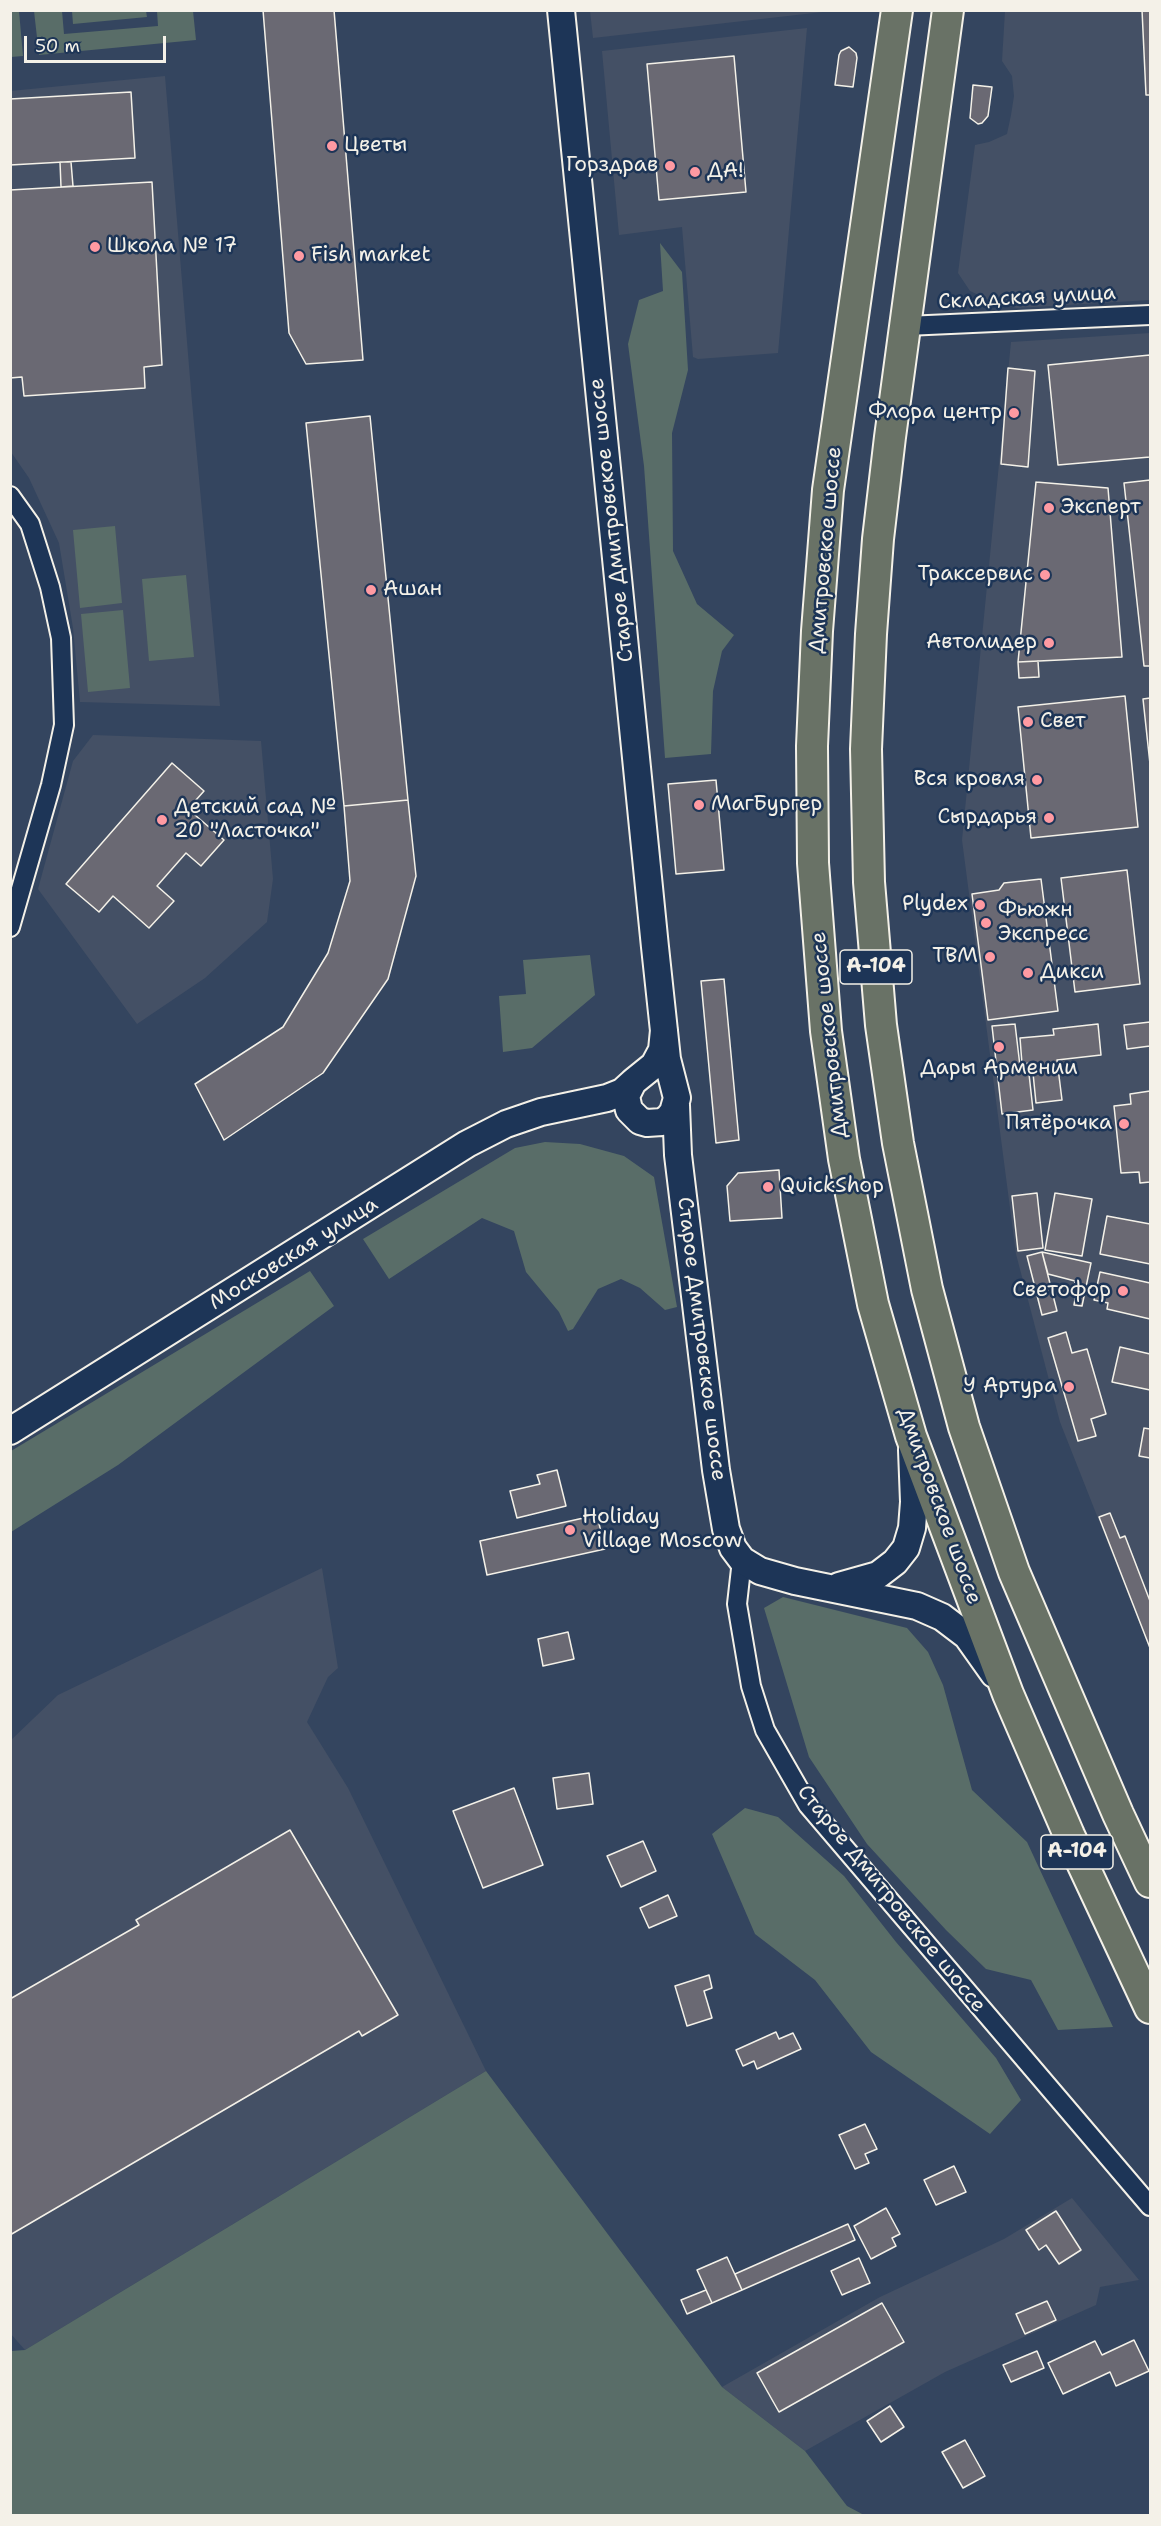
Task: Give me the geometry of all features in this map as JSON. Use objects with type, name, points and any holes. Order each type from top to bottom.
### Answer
[{"type":"highway","name":"Дмитровское шоссе","points":[[897,10],[891,69],[828,490],[817,631],[812,769],[813,863],[826,1031],[844,1159],[873,1304],[912,1436],[1008,1694],[1069,1835],[1150,2008]]},
{"type":"highway","name":"А-104","points":[[948,10],[878,539],[871,634],[866,749],[869,882],[881,1025],[898,1143],[927,1289],[964,1427],[1014,1572],[1150,1882]]},
{"type":"main road","name":"Старое Дмитровское шоссе","points":[[561,10],[664,1030],[674,1094],[678,1155],[716,1470],[726,1529],[733,1548],[742,1560]]},
{"type":"main road","name":"Старое Дмитровское шоссе","points":[[664,1030],[662,1050],[654,1065],[639,1078],[626,1096],[629,1110],[670,1138],[678,1155]]},
{"type":"main road","points":[[639,1078],[660,1074],[674,1094],[668,1118],[644,1120]]},
{"type":"main road","name":"Московская улица","points":[[589,1104],[622,1092],[639,1078]]},
{"type":"main road","name":"Московская улица","points":[[10,1431],[467,1144],[506,1124],[541,1112],[589,1104],[608,1104],[644,1120]]},
{"type":"main road","name":"А-104","points":[[829,1588],[878,1575],[895,1562],[906,1548],[912,1528],[914,1502],[912,1436]]},
{"type":"main road","name":"А-104","points":[[742,1560],[760,1571],[795,1581],[917,1606],[942,1617],[967,1636],[1008,1694]]},
{"type":"street","name":"Складская улица","points":[[906,326],[1150,315]]},
{"type":"street","points":[[10,496],[30,524],[51,587],[61,638],[64,725],[51,785],[10,927]]},
{"type":"street","name":"Старое Дмитровское шоссе","points":[[742,1560],[737,1604],[751,1686],[765,1730],[808,1805],[1150,2206]]},
{"type":"shaded area","points":[[590,10],[823,11],[823,12],[593,38]]},
{"type":"shaded area","points":[[1005,11],[1150,11],[1150,300],[1017,308],[998,304],[970,291],[958,273],[975,145],[1007,134],[1011,115],[1014,96],[1012,76],[1002,61]]},
{"type":"shaded area","points":[[807,28],[778,353],[698,359],[693,357],[682,227],[619,235],[602,51]]},
{"type":"shaded area","name":"Школа № 17","points":[[165,76],[220,706],[80,702],[73,628],[59,543],[29,478],[11,452],[10,91]]},
{"type":"shaded area","points":[[1150,333],[1150,1650],[1060,1422],[1016,1254],[962,840],[1011,342]]},
{"type":"shaded area","name":"Детский сад № 20 \"Ласточка\"","points":[[93,735],[261,741],[273,879],[267,922],[205,978],[137,1024],[38,889],[73,761]]},
{"type":"shaded area","points":[[322,1568],[338,1668],[328,1677],[307,1722],[348,1788],[486,2071],[25,2350],[10,2333],[10,1741],[58,1695]]},
{"type":"shaded area","points":[[1072,2198],[1139,2280],[1100,2287],[1096,2305],[945,2372],[805,2451],[722,2387],[880,2297],[1004,2239]]},
{"type":"green space","points":[[11,10],[19,11],[23,56],[11,57]]},
{"type":"green space","points":[[34,11],[62,11],[64,34],[158,26],[157,11],[193,11],[196,40],[39,55]]},
{"type":"green space","points":[[72,11],[146,11],[147,17],[73,24]]},
{"type":"green space","points":[[660,243],[682,272],[688,370],[672,433],[673,551],[697,604],[734,635],[722,651],[713,691],[711,754],[665,758],[644,466],[628,344],[639,300],[663,291]]},
{"type":"green space","points":[[115,526],[122,603],[80,608],[73,530]]},
{"type":"green space","points":[[186,575],[194,657],[149,661],[142,579]]},
{"type":"green space","points":[[123,610],[130,688],[88,692],[81,614]]},
{"type":"green space","points":[[590,955],[595,995],[532,1048],[503,1052],[499,996],[526,994],[523,960]]},
{"type":"green space","points":[[545,1142],[580,1144],[624,1156],[654,1177],[677,1307],[665,1310],[640,1288],[621,1279],[598,1289],[573,1329],[568,1331],[559,1312],[526,1272],[514,1231],[482,1218],[389,1279],[363,1239],[515,1148]]},
{"type":"green space","points":[[310,1271],[334,1306],[118,1465],[11,1532],[11,1451]]},
{"type":"green space","points":[[783,1597],[907,1628],[928,1652],[943,1685],[972,1790],[1027,1842],[1113,2027],[1058,2030],[1031,1980],[986,1969],[946,1930],[867,1844],[809,1757],[764,1608]]},
{"type":"green space","points":[[745,1808],[778,1817],[844,1876],[896,1942],[996,2058],[1021,2100],[990,2134],[871,2052],[815,1980],[755,1934],[712,1834]]},
{"type":"green space","points":[[486,2071],[722,2387],[805,2451],[847,2506],[864,2515],[11,2515],[11,2351],[25,2350]]},
{"type":"building","points":[[263,10],[334,10],[363,360],[306,364],[289,333]]},
{"type":"building","points":[[1142,10],[1150,10],[1150,95],[1146,95]]},
{"type":"building","points":[[849,47],[856,53],[857,58],[853,87],[835,85],[839,55],[841,51]]},
{"type":"building","points":[[734,56],[746,192],[659,200],[647,64]]},
{"type":"building","points":[[973,85],[992,87],[988,116],[978,124],[970,118]]},
{"type":"building","points":[[131,92],[135,158],[10,165],[10,99]]},
{"type":"building","points":[[60,162],[71,162],[73,186],[61,187]]},
{"type":"building","points":[[152,182],[162,365],[144,367],[145,388],[24,396],[22,377],[10,378],[10,190]]},
{"type":"building","points":[[1150,355],[1150,457],[1058,465],[1048,365]]},
{"type":"building","points":[[1008,368],[1035,371],[1028,467],[1001,464]]},
{"type":"building","points":[[370,416],[408,800],[344,806],[306,423]]},
{"type":"building","points":[[1150,480],[1150,666],[1144,666],[1124,483]]},
{"type":"building","points":[[1036,482],[1108,488],[1122,657],[1018,662]]},
{"type":"building","points":[[1038,661],[1039,677],[1019,678],[1018,662]]},
{"type":"building","points":[[1125,696],[1138,827],[1031,838],[1018,707]]},
{"type":"building","points":[[1150,698],[1150,764],[1143,699]]},
{"type":"building","points":[[172,763],[204,791],[188,809],[224,840],[201,866],[186,853],[157,886],[174,901],[149,928],[113,896],[99,912],[66,884]]},
{"type":"building","points":[[716,780],[724,870],[676,874],[668,784]]},
{"type":"building","points":[[408,800],[416,876],[388,979],[323,1073],[224,1140],[195,1084],[283,1027],[328,953],[350,881],[344,806]]},
{"type":"building","points":[[1127,870],[1140,984],[1075,992],[1061,878]]},
{"type":"building","points":[[1041,879],[1058,1011],[988,1020],[972,894],[999,890],[1004,883]]},
{"type":"building","points":[[724,979],[739,1140],[716,1143],[701,981]]},
{"type":"building","points":[[1150,1022],[1150,1046],[1127,1049],[1124,1025]]},
{"type":"building","points":[[1015,1024],[1020,1066],[1028,1065],[1033,1110],[1002,1114],[992,1026]]},
{"type":"building","points":[[1098,1024],[1101,1055],[1057,1060],[1062,1100],[1036,1103],[1032,1063],[1022,1064],[1020,1038],[1054,1035],[1053,1029]]},
{"type":"building","points":[[1150,1091],[1150,1182],[1140,1183],[1139,1172],[1121,1173],[1114,1106],[1131,1104],[1130,1094]]},
{"type":"building","points":[[779,1170],[782,1218],[730,1221],[727,1186],[738,1173]]},
{"type":"building","points":[[1037,1193],[1043,1248],[1018,1251],[1012,1196]]},
{"type":"building","points":[[1055,1193],[1092,1199],[1082,1256],[1045,1250]]},
{"type":"building","points":[[1107,1216],[1150,1224],[1150,1264],[1100,1254]]},
{"type":"building","points":[[1042,1252],[1091,1263],[1082,1306],[1074,1305],[1075,1281],[1048,1274]]},
{"type":"building","points":[[1042,1252],[1057,1311],[1042,1315],[1027,1256]]},
{"type":"building","name":"Светофор","points":[[1100,1272],[1150,1283],[1150,1319],[1107,1309],[1108,1303],[1094,1300]]},
{"type":"building","points":[[1066,1332],[1072,1353],[1087,1349],[1106,1414],[1091,1419],[1096,1436],[1078,1441],[1048,1338]]},
{"type":"building","points":[[1120,1347],[1150,1354],[1150,1390],[1112,1382]]},
{"type":"building","points":[[1144,1428],[1150,1429],[1150,1458],[1139,1456]]},
{"type":"building","points":[[557,1470],[566,1506],[517,1518],[510,1491],[540,1484],[537,1475]]},
{"type":"building","points":[[1110,1513],[1120,1538],[1125,1536],[1150,1601],[1150,1648],[1099,1517]]},
{"type":"building","points":[[597,1515],[605,1549],[487,1575],[480,1541]]},
{"type":"building","points":[[568,1632],[574,1659],[543,1666],[538,1639]]},
{"type":"building","points":[[589,1773],[593,1804],[557,1809],[553,1778]]},
{"type":"building","points":[[514,1788],[543,1865],[483,1888],[453,1811]]},
{"type":"building","points":[[290,1830],[398,2015],[362,2036],[359,2031],[10,2235],[10,1999],[139,1925],[136,1920]]},
{"type":"building","points":[[643,1841],[656,1871],[621,1887],[607,1856]]},
{"type":"building","points":[[668,1895],[677,1916],[649,1928],[640,1908]]},
{"type":"building","points":[[709,1975],[712,1988],[704,1991],[712,2018],[687,2026],[675,1986]]},
{"type":"building","points":[[776,2032],[779,2039],[793,2033],[801,2049],[757,2069],[754,2061],[743,2066],[736,2050]]},
{"type":"building","points":[[865,2124],[877,2149],[865,2154],[869,2163],[855,2169],[839,2135]]},
{"type":"building","points":[[954,2166],[966,2192],[936,2205],[924,2180]]},
{"type":"building","points":[[886,2208],[900,2234],[892,2238],[896,2246],[871,2259],[854,2226]]},
{"type":"building","points":[[1056,2211],[1081,2250],[1059,2264],[1046,2245],[1039,2250],[1026,2230]]},
{"type":"building","points":[[848,2224],[855,2240],[742,2290],[735,2274]]},
{"type":"building","points":[[727,2257],[742,2290],[712,2303],[697,2270]]},
{"type":"building","points":[[859,2258],[870,2283],[842,2295],[831,2271]]},
{"type":"building","points":[[706,2290],[712,2303],[687,2314],[681,2300]]},
{"type":"building","points":[[1047,2301],[1056,2320],[1025,2334],[1016,2314]]},
{"type":"building","points":[[882,2303],[904,2342],[779,2412],[757,2373]]},
{"type":"building","points":[[1134,2340],[1149,2371],[1116,2386],[1110,2372],[1063,2394],[1048,2363],[1095,2341],[1102,2355]]},
{"type":"building","points":[[1037,2351],[1044,2368],[1011,2382],[1003,2365]]},
{"type":"building","points":[[890,2406],[904,2427],[881,2442],[867,2421]]},
{"type":"building","points":[[965,2440],[985,2476],[963,2488],[942,2452]]},
{"type":"place","name":"Цветы","points":[[332,146]]},
{"type":"place","name":"Горздрав","points":[[670,166]]},
{"type":"place","name":"ДА!","points":[[695,172]]},
{"type":"place","name":"Школа № 17","points":[[95,247]]},
{"type":"place","name":"Fish market","points":[[299,256]]},
{"type":"place","name":"Флора центр","points":[[1014,413]]},
{"type":"place","name":"Эксперт","points":[[1049,508]]},
{"type":"place","name":"Траксервис","points":[[1045,575]]},
{"type":"place","name":"Ашан","points":[[371,590]]},
{"type":"place","name":"Автолидер","points":[[1049,643]]},
{"type":"place","name":"Свет","points":[[1028,722]]},
{"type":"place","name":"Вся кровля","points":[[1037,780]]},
{"type":"place","name":"МагБургер","points":[[699,805]]},
{"type":"place","name":"Сырдарья","points":[[1049,818]]},
{"type":"place","name":"Детский сад № 20 \"Ласточка\"","points":[[162,820]]},
{"type":"place","name":"Plydex","points":[[980,905]]},
{"type":"place","name":"Фьюжн Экспресс","points":[[986,923]]},
{"type":"place","name":"ТВМ","points":[[990,957]]},
{"type":"place","name":"Дикси","points":[[1028,973]]},
{"type":"place","name":"Дары Армении","points":[[999,1047]]},
{"type":"place","name":"Пятёрочка","points":[[1124,1124]]},
{"type":"place","name":"QuickShop","points":[[768,1187]]},
{"type":"place","name":"Светофор","points":[[1123,1291]]},
{"type":"place","name":"У Артура","points":[[1069,1387]]},
{"type":"place","name":"Holiday Village Moscow","points":[[570,1530]]}]
